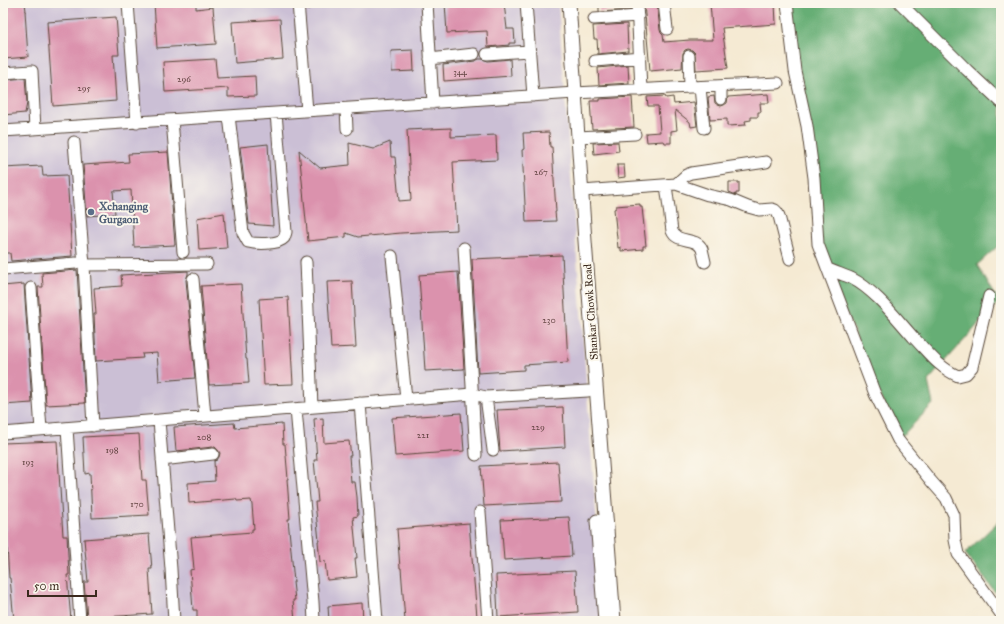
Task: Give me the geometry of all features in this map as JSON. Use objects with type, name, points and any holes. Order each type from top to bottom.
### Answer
[{"type":"main road","name":"Shankar Chowk Road","points":[[562,3],[571,94],[578,137],[614,621]]},
{"type":"main road","name":"Shankar Chowk Road","points":[[569,3],[571,94],[588,391],[605,621]]},
{"type":"street","points":[[128,3],[137,123]]},
{"type":"street","points":[[301,3],[307,111]]},
{"type":"street","points":[[427,3],[433,103]]},
{"type":"street","points":[[526,3],[533,96]]},
{"type":"street","points":[[637,3],[641,90]]},
{"type":"street","points":[[664,3],[667,29]]},
{"type":"street","points":[[787,3],[795,72],[807,126],[814,178],[818,244],[876,394],[898,440],[946,498],[954,515],[955,540],[958,554],[1001,614]]},
{"type":"street","points":[[900,3],[1001,102]]},
{"type":"street","points":[[594,19],[638,16]]},
{"type":"street","points":[[487,54],[529,51]]},
{"type":"street","points":[[430,59],[474,54]]},
{"type":"street","points":[[689,56],[704,128]]},
{"type":"street","points":[[595,61],[640,57]]},
{"type":"street","points":[[3,73],[32,71],[35,129]]},
{"type":"street","points":[[3,132],[533,96],[778,83]]},
{"type":"street","points":[[721,86],[721,99]]},
{"type":"street","points":[[346,109],[348,129]]},
{"type":"street","points":[[229,116],[243,233],[248,242],[278,242],[284,238],[286,232],[276,113]]},
{"type":"street","points":[[172,120],[183,252]]},
{"type":"street","points":[[578,137],[635,134]]},
{"type":"street","points":[[74,142],[80,264],[93,426]]},
{"type":"street","points":[[671,184],[691,173],[766,162]]},
{"type":"street","points":[[582,191],[671,184],[731,200],[759,210],[772,209],[775,210],[779,216],[790,259]]},
{"type":"street","points":[[671,184],[673,235],[693,241],[699,245],[702,249],[704,262]]},
{"type":"street","points":[[464,248],[476,456]]},
{"type":"street","points":[[392,256],[406,399]]},
{"type":"street","points":[[306,262],[312,407]]},
{"type":"street","points":[[3,269],[80,264],[207,264]]},
{"type":"street","points":[[828,269],[851,278],[866,288],[886,306],[935,360],[948,372],[958,376],[966,374],[972,367],[989,296]]},
{"type":"street","points":[[193,279],[205,416]]},
{"type":"street","points":[[31,288],[41,430]]},
{"type":"street","points":[[3,433],[472,394],[486,397],[588,391]]},
{"type":"street","points":[[486,397],[493,450]]},
{"type":"street","points":[[360,403],[377,621]]},
{"type":"street","points":[[296,409],[314,621]]},
{"type":"street","points":[[159,420],[174,621]]},
{"type":"street","points":[[67,428],[80,621]]},
{"type":"street","points":[[162,460],[213,454]]},
{"type":"street","points":[[480,512],[488,621]]},
{"type":"shaded area","points":[[3,3],[558,3],[604,621],[3,621]]},
{"type":"green space","points":[[787,3],[1001,3],[1001,245],[999,245],[977,265],[999,301],[928,381],[933,404],[898,440],[818,244]]},
{"type":"green space","points":[[1001,519],[1001,600],[965,553]]},
{"type":"building","points":[[3,3],[25,3],[28,57],[3,59]]},
{"type":"building","points":[[154,3],[196,3],[196,9],[213,7],[216,44],[157,48]]},
{"type":"building","points":[[445,3],[504,3],[507,29],[514,29],[515,43],[488,47],[487,31],[447,33]]},
{"type":"building","points":[[599,3],[630,3],[630,10],[599,12]]},
{"type":"building","points":[[644,3],[657,3],[660,30],[663,35],[664,42],[713,40],[710,3],[775,3],[776,24],[722,28],[728,68],[696,70],[695,53],[688,49],[683,53],[682,68],[650,71]]},
{"type":"building","points":[[116,17],[119,55],[113,55],[116,101],[53,106],[47,22]]},
{"type":"building","points":[[280,19],[283,59],[235,63],[232,22]]},
{"type":"building","points":[[627,24],[628,51],[598,54],[597,39],[594,39],[593,26]]},
{"type":"building","points":[[413,50],[414,71],[392,72],[391,51]]},
{"type":"building","points":[[215,59],[217,78],[255,76],[256,96],[228,97],[228,88],[165,92],[163,62]]},
{"type":"building","points":[[479,59],[488,61],[510,59],[511,76],[444,81],[443,65],[475,61]]},
{"type":"building","points":[[628,65],[629,83],[599,85],[598,68]]},
{"type":"building","points":[[25,78],[27,103],[25,113],[3,115],[3,80]]},
{"type":"building","points":[[768,94],[769,103],[760,103],[761,112],[758,112],[758,117],[751,117],[751,120],[745,121],[746,125],[727,126],[727,119],[710,120],[708,97],[714,96],[715,103],[721,106],[727,103],[728,97]]},
{"type":"building","points":[[665,96],[666,98],[673,97],[674,104],[694,102],[697,126],[691,127],[690,122],[675,110],[677,130],[671,131],[671,143],[665,143],[664,141],[647,142],[646,133],[660,132],[658,106],[648,106],[647,97]]},
{"type":"building","points":[[632,97],[634,127],[592,129],[590,101]]},
{"type":"building","points":[[451,128],[451,137],[496,135],[497,160],[453,162],[457,230],[358,237],[346,233],[346,237],[308,241],[299,150],[320,168],[350,165],[349,143],[373,149],[390,142],[391,157],[395,157],[399,201],[411,200],[407,130]]},
{"type":"building","points":[[549,132],[550,147],[552,147],[556,221],[526,222],[522,150],[524,149],[523,133]]},
{"type":"building","points":[[618,142],[619,151],[594,154],[593,143]]},
{"type":"building","points":[[268,144],[273,226],[249,224],[240,147]]},
{"type":"building","points":[[168,152],[175,245],[134,247],[131,190],[113,191],[115,214],[87,216],[83,165],[129,162],[128,154]]},
{"type":"building","points":[[617,165],[624,165],[625,177],[618,178]]},
{"type":"building","points":[[42,166],[43,176],[67,175],[72,256],[11,261],[10,253],[3,253],[3,168]]},
{"type":"building","points":[[729,182],[739,182],[739,193],[736,193],[736,195],[729,192]]},
{"type":"building","points":[[640,204],[640,207],[642,207],[646,246],[643,246],[643,249],[621,251],[621,247],[618,248],[614,209],[616,206]]},
{"type":"building","points":[[224,213],[227,248],[199,250],[197,218]]},
{"type":"building","points":[[562,255],[568,362],[524,365],[524,370],[478,373],[472,259]]},
{"type":"building","points":[[77,270],[85,403],[46,405],[38,287],[43,287],[42,273]]},
{"type":"building","points":[[188,271],[186,280],[195,378],[159,381],[157,353],[142,354],[143,358],[96,361],[94,314],[96,314],[94,288],[122,286],[121,275]]},
{"type":"building","points":[[458,272],[464,369],[425,371],[419,275]]},
{"type":"building","points":[[352,281],[356,347],[331,348],[327,282]]},
{"type":"building","points":[[24,284],[32,403],[3,405],[3,286]]},
{"type":"building","points":[[241,284],[249,383],[209,385],[201,286]]},
{"type":"building","points":[[288,297],[293,384],[264,385],[259,299]]},
{"type":"building","points":[[563,407],[565,447],[500,451],[497,410]]},
{"type":"building","points":[[461,413],[464,451],[395,456],[392,418]]},
{"type":"building","points":[[323,418],[324,443],[349,441],[351,456],[349,456],[351,482],[355,482],[357,497],[358,516],[353,517],[357,558],[355,558],[357,577],[327,580],[325,561],[320,562],[315,502],[318,502],[314,460],[317,460],[314,419]]},
{"type":"building","points":[[234,423],[235,428],[282,424],[288,479],[290,519],[288,519],[294,582],[295,600],[293,600],[295,621],[197,621],[197,610],[193,610],[190,570],[194,569],[191,537],[252,532],[252,529],[254,529],[252,505],[251,500],[237,501],[236,499],[189,503],[188,483],[215,481],[214,461],[217,460],[220,453],[215,447],[176,451],[174,427]]},
{"type":"building","points":[[139,434],[142,480],[146,480],[149,515],[92,518],[90,473],[85,474],[83,437]]},
{"type":"building","points":[[57,441],[63,536],[67,536],[69,575],[67,575],[71,620],[14,621],[9,578],[3,482],[3,443]]},
{"type":"building","points":[[558,462],[561,502],[484,506],[481,466]]},
{"type":"building","points":[[569,517],[572,556],[504,560],[501,520]]},
{"type":"building","points":[[469,523],[477,617],[405,621],[397,529]]},
{"type":"building","points":[[149,534],[152,569],[149,569],[152,614],[87,618],[84,582],[88,582],[84,539]]},
{"type":"building","points":[[575,571],[578,612],[498,617],[496,575]]},
{"type":"building","points":[[362,603],[363,621],[329,621],[328,606]]},
{"type":"place","name":"Xchanging Gurgaon","points":[[91,212]]}]
